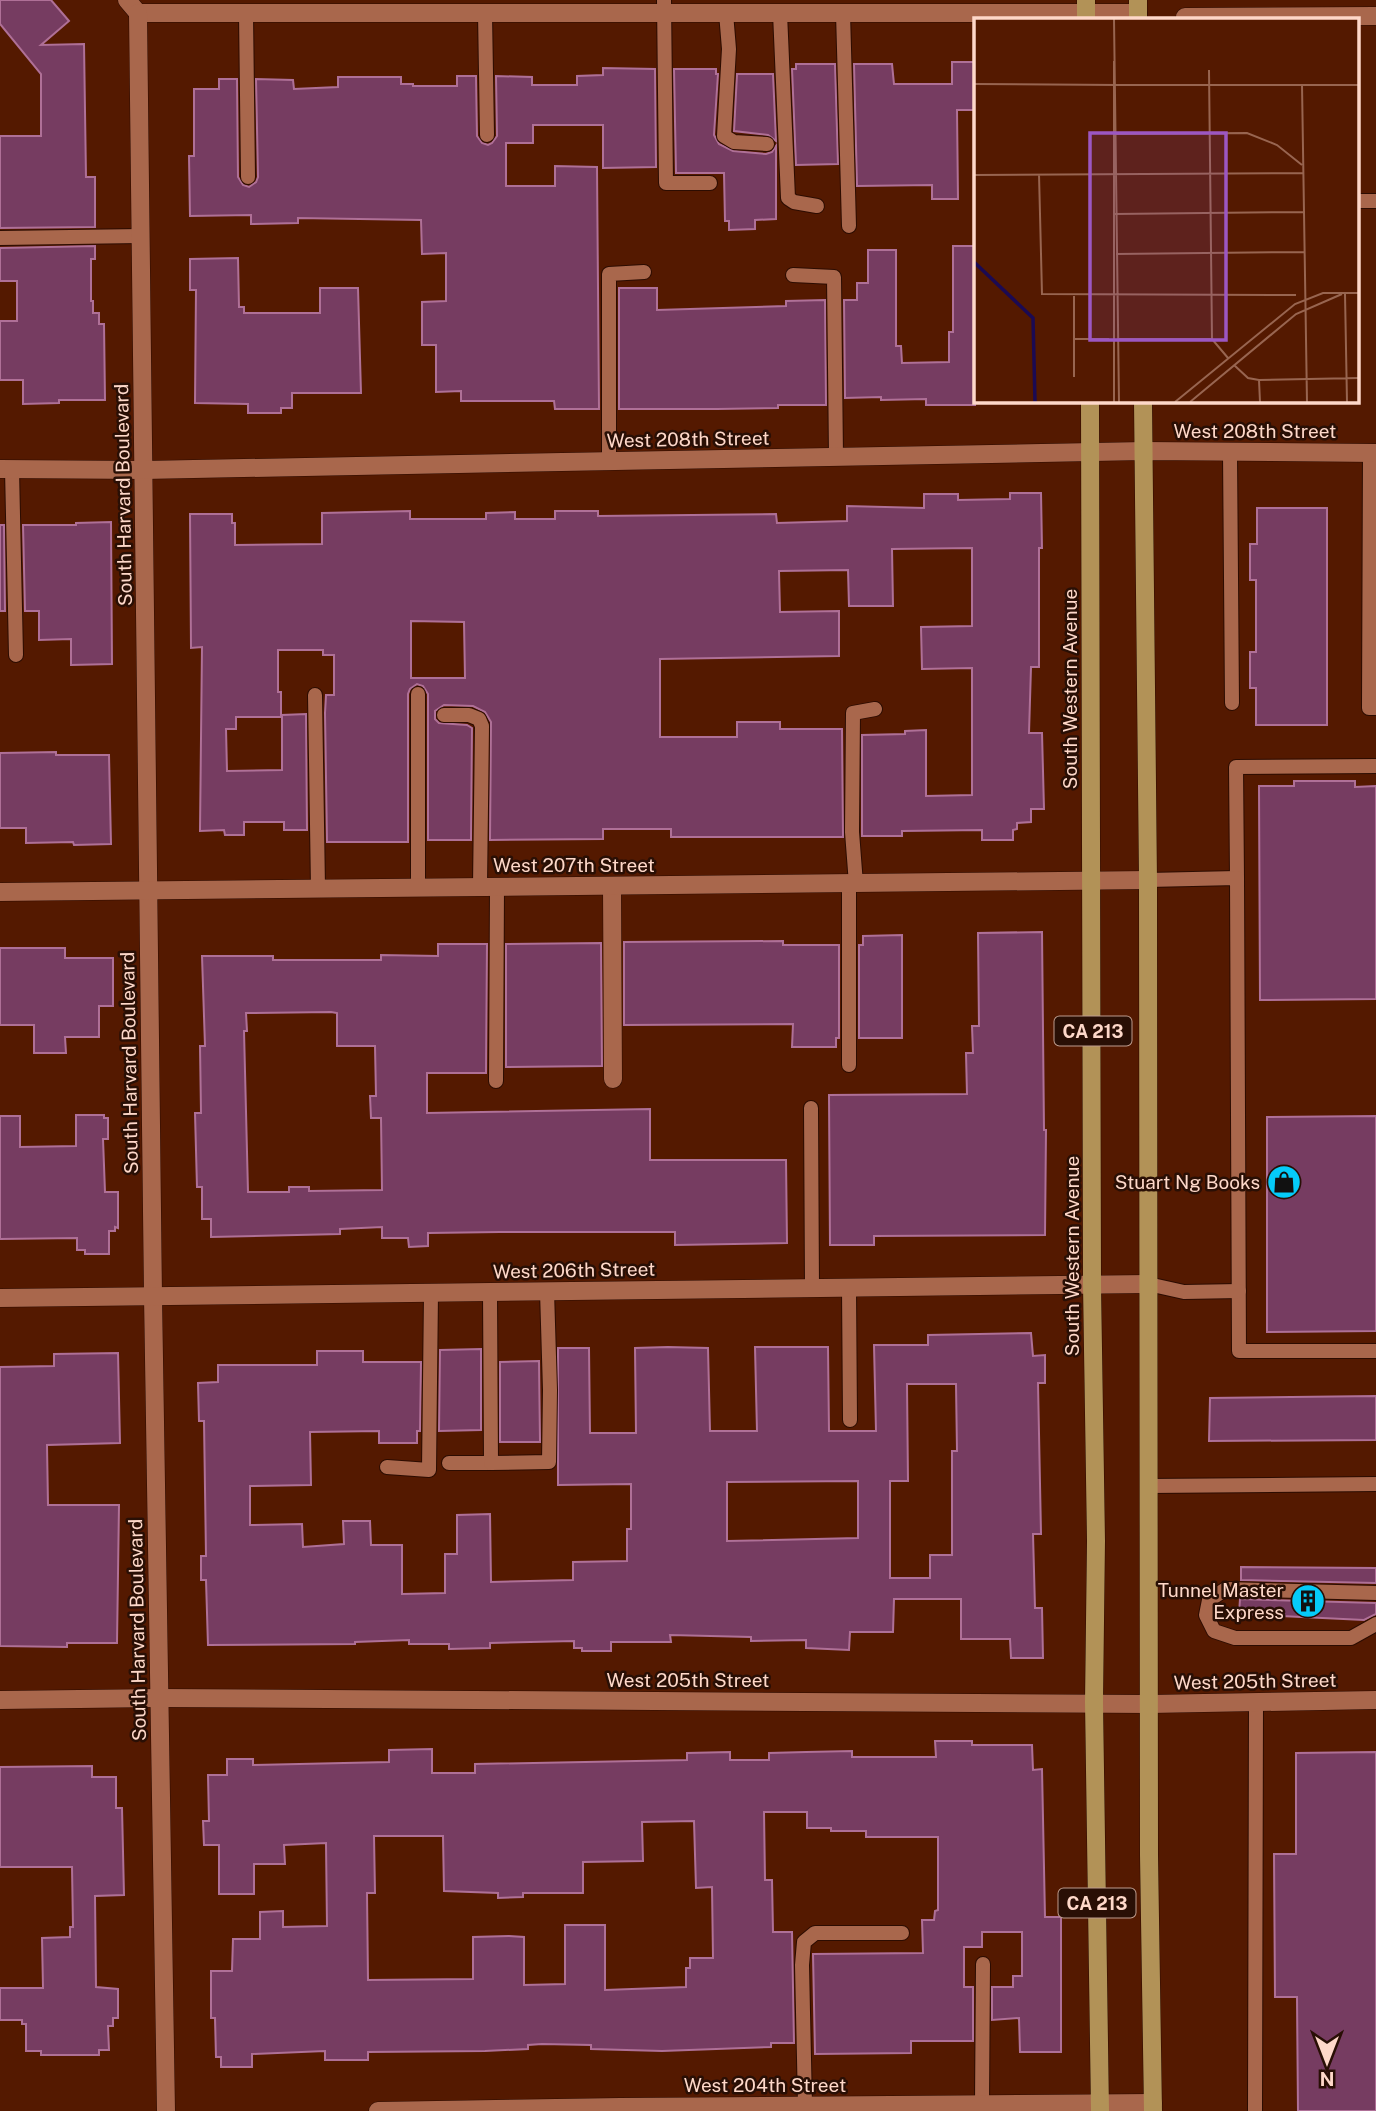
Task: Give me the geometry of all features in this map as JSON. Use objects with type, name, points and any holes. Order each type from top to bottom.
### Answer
[{"type":"main road","name":"South Western Avenue","points":[[1090,402],[1092,1284],[1096,1541],[1094,1702],[1100,2107]]},
{"type":"main road","name":"CA 213","points":[[1143,402],[1148,880],[1149,1855],[1153,2107]]},
{"type":"street","points":[[133,7],[246,13],[418,7],[485,13],[665,7],[726,13],[1138,11]]},
{"type":"street","name":"South Harvard Boulevard","points":[[133,7],[141,236],[158,1698],[166,2111]]},
{"type":"street","points":[[1185,17],[1376,16]]},
{"type":"street","name":"West 208th Street","points":[[6,469],[144,470],[1144,451],[1373,453]]},
{"type":"street","name":"West 207th Street","points":[[0,891],[1148,880]]},
{"type":"street","points":[[612,886],[613,1079]]},
{"type":"street","name":"West 206th Street","points":[[0,1298],[1148,1284]]},
{"type":"street","name":"West 205th Street","points":[[0,1700],[158,1698],[1150,1704],[1376,1700]]},
{"type":"street","name":"West 204th Street","points":[[378,2111],[982,2104],[1153,2107]]},
{"type":"lane","points":[[665,7],[666,183],[710,183]]},
{"type":"lane","points":[[246,13],[248,177]]},
{"type":"lane","points":[[485,13],[487,135]]},
{"type":"lane","points":[[726,13],[729,49],[724,136],[734,142],[767,144]]},
{"type":"lane","points":[[780,13],[788,198],[794,202],[817,206]]},
{"type":"lane","points":[[842,13],[849,226]]},
{"type":"lane","points":[[1358,201],[1376,201]]},
{"type":"lane","points":[[0,238],[141,236]]},
{"type":"lane","points":[[609,461],[608,274],[644,272]]},
{"type":"lane","points":[[793,275],[834,277],[836,457]]},
{"type":"lane","points":[[1230,452],[1232,703]]},
{"type":"lane","points":[[1373,453],[1369,708],[1376,708]]},
{"type":"lane","points":[[6,469],[16,656]]},
{"type":"lane","points":[[418,694],[418,887]]},
{"type":"lane","points":[[316,695],[318,888]]},
{"type":"lane","points":[[849,1065],[853,713],[875,709]]},
{"type":"lane","points":[[444,715],[469,715],[479,719],[482,726],[496,1081]]},
{"type":"lane","points":[[1376,766],[1236,767],[1239,1352],[1376,1351]]},
{"type":"lane","points":[[1148,880],[1237,878]]},
{"type":"lane","points":[[811,1108],[812,1288]]},
{"type":"lane","points":[[1148,1284],[1184,1292],[1239,1291]]},
{"type":"lane","points":[[849,1288],[850,1420]]},
{"type":"lane","points":[[490,1292],[491,1463]]},
{"type":"lane","points":[[449,1463],[549,1462],[547,1292]]},
{"type":"lane","points":[[387,1467],[429,1470],[431,1293]]},
{"type":"lane","points":[[1148,1486],[1376,1484]]},
{"type":"lane","points":[[1376,1593],[1226,1589],[1209,1600],[1206,1615],[1214,1632],[1235,1638],[1352,1637],[1376,1624]]},
{"type":"lane","points":[[1255,2111],[1256,1702]]},
{"type":"lane","points":[[805,2105],[802,1965],[804,1942],[815,1933],[902,1933]]},
{"type":"lane","points":[[982,2104],[983,1964]]},
{"type":"building","points":[[0,0],[51,0],[69,21],[41,45],[84,44],[86,177],[95,177],[95,227],[0,228],[0,136],[41,136],[41,74],[0,24]]},
{"type":"building","points":[[952,62],[974,62],[974,110],[957,110],[958,199],[932,199],[932,185],[857,186],[854,64],[892,64],[894,84],[952,84]]},
{"type":"building","points":[[796,64],[835,64],[838,164],[796,165],[792,69],[796,69]]},
{"type":"building","points":[[603,68],[655,69],[656,167],[603,168],[603,125],[533,125],[533,143],[506,143],[506,186],[555,186],[555,166],[597,167],[599,409],[555,409],[554,401],[461,401],[461,391],[436,392],[436,345],[422,345],[422,302],[446,301],[446,253],[422,254],[421,220],[298,218],[298,223],[251,224],[251,215],[190,216],[189,156],[194,156],[194,89],[219,89],[219,79],[237,79],[238,177],[243,185],[249,187],[258,177],[256,79],[293,80],[294,89],[338,87],[338,77],[401,77],[401,84],[413,86],[457,86],[457,76],[476,76],[477,136],[482,143],[488,145],[497,136],[496,76],[532,77],[532,85],[577,85],[577,76],[603,75]]},
{"type":"building","points":[[674,69],[716,69],[718,74],[714,135],[719,144],[733,151],[766,154],[772,152],[776,146],[776,219],[755,220],[755,229],[729,230],[729,221],[725,221],[724,173],[676,173]]},
{"type":"building","points":[[737,74],[773,74],[776,141],[768,135],[734,131]]},
{"type":"building","points":[[95,246],[95,259],[91,259],[91,301],[93,313],[99,313],[99,324],[104,324],[105,400],[59,400],[59,403],[23,404],[23,380],[0,380],[0,321],[17,321],[17,281],[0,281],[0,248]]},
{"type":"building","points":[[953,246],[974,246],[975,405],[926,405],[926,399],[845,398],[844,300],[857,300],[857,283],[868,283],[868,250],[896,250],[896,346],[901,346],[902,363],[949,362],[949,332],[953,332]]},
{"type":"building","points":[[238,258],[239,307],[244,307],[244,313],[320,313],[320,288],[358,288],[361,393],[292,393],[292,408],[281,408],[281,413],[248,413],[248,404],[195,403],[196,290],[190,290],[190,259]]},
{"type":"building","points":[[619,288],[657,288],[657,310],[786,306],[786,301],[825,300],[826,405],[619,409]]},
{"type":"building","points":[[1010,493],[1041,493],[1039,667],[1031,667],[1029,733],[1042,733],[1044,809],[1031,809],[1031,822],[1017,823],[1017,829],[1013,830],[1013,840],[982,840],[982,830],[902,831],[902,836],[862,836],[862,735],[905,734],[905,731],[926,730],[926,796],[972,795],[972,668],[922,669],[921,627],[972,626],[972,548],[892,549],[893,606],[849,606],[848,570],[779,571],[780,612],[839,611],[839,656],[660,659],[660,737],[737,737],[737,722],[780,722],[780,729],[842,729],[843,837],[671,837],[671,829],[603,829],[603,839],[490,840],[491,722],[485,712],[473,706],[444,705],[435,711],[435,719],[439,723],[467,725],[472,728],[471,840],[428,840],[428,694],[423,686],[417,684],[408,694],[408,842],[327,842],[325,713],[326,695],[334,695],[334,655],[323,655],[323,650],[278,650],[281,717],[236,717],[236,729],[226,729],[227,771],[282,770],[282,715],[306,714],[307,830],[284,830],[284,822],[244,822],[244,835],[225,835],[224,830],[200,831],[202,647],[191,648],[190,514],[232,514],[232,523],[235,523],[235,545],[322,544],[322,513],[410,511],[410,519],[486,519],[486,513],[515,512],[515,519],[555,519],[555,511],[598,511],[598,516],[776,514],[777,523],[847,521],[847,506],[924,508],[924,494],[958,494],[958,500],[1010,499]],"holes":[[[411,621],[464,622],[465,678],[411,678]]]},
{"type":"building","points":[[1257,508],[1327,508],[1327,725],[1256,725],[1256,688],[1250,688],[1250,652],[1256,652],[1256,580],[1250,580],[1250,544],[1257,544]]},
{"type":"building","points":[[111,522],[112,664],[71,665],[71,639],[39,640],[39,611],[25,611],[23,525]]},
{"type":"building","points":[[0,525],[4,525],[5,611],[0,611]]},
{"type":"building","points":[[56,752],[56,755],[109,755],[111,844],[26,843],[26,828],[0,828],[0,753]]},
{"type":"building","points":[[1294,781],[1355,781],[1355,787],[1376,786],[1376,999],[1260,1000],[1259,786],[1294,786]]},
{"type":"building","points":[[1042,932],[1045,1235],[874,1236],[874,1245],[830,1245],[829,1095],[967,1094],[966,1053],[973,1053],[972,1026],[979,1026],[978,933]]},
{"type":"building","points":[[902,935],[902,1038],[859,1038],[859,945],[863,945],[863,936]]},
{"type":"building","points":[[783,941],[783,945],[839,945],[839,1038],[836,1038],[836,1047],[792,1047],[793,1024],[624,1025],[624,942]]},
{"type":"building","points":[[601,943],[602,1066],[506,1067],[506,944]]},
{"type":"building","points":[[438,944],[487,944],[486,1073],[427,1073],[427,1113],[650,1109],[650,1160],[786,1160],[787,1243],[675,1245],[675,1232],[500,1232],[428,1233],[428,1246],[409,1247],[408,1238],[382,1238],[382,1227],[340,1229],[340,1234],[211,1237],[211,1219],[202,1219],[202,1187],[197,1187],[195,1113],[201,1113],[200,1046],[205,1046],[202,956],[273,956],[273,960],[381,960],[381,955],[438,956]],"holes":[[[246,1013],[337,1013],[337,1046],[375,1046],[376,1096],[370,1096],[371,1118],[381,1118],[382,1190],[309,1191],[309,1187],[289,1187],[289,1192],[248,1192],[244,1031],[247,1031]]]},
{"type":"building","points":[[0,948],[65,948],[65,958],[113,958],[113,1006],[99,1006],[99,1037],[65,1037],[66,1053],[34,1053],[34,1025],[0,1025]]},
{"type":"building","points":[[76,1115],[104,1115],[104,1118],[108,1118],[108,1139],[103,1139],[105,1192],[118,1192],[118,1228],[109,1231],[109,1254],[85,1254],[85,1250],[77,1250],[77,1238],[0,1239],[0,1116],[20,1116],[20,1147],[76,1146]]},
{"type":"building","points":[[1376,1116],[1376,1331],[1267,1332],[1267,1117]]},
{"type":"building","points":[[1031,1333],[1033,1356],[1045,1355],[1045,1383],[1038,1383],[1041,1534],[1033,1534],[1035,1608],[1042,1608],[1043,1658],[1011,1658],[1010,1639],[961,1639],[961,1599],[894,1599],[893,1632],[850,1632],[849,1650],[806,1648],[806,1640],[751,1641],[751,1637],[670,1635],[671,1642],[611,1642],[611,1651],[582,1651],[582,1648],[574,1648],[574,1641],[490,1643],[490,1648],[449,1649],[449,1644],[409,1644],[409,1640],[355,1644],[208,1645],[206,1580],[201,1580],[201,1556],[206,1556],[204,1421],[199,1421],[198,1383],[218,1382],[218,1365],[317,1365],[317,1351],[363,1351],[363,1362],[421,1362],[420,1431],[417,1431],[417,1443],[379,1443],[379,1431],[310,1432],[311,1485],[250,1486],[250,1525],[302,1524],[303,1547],[344,1544],[343,1521],[370,1521],[371,1545],[402,1545],[402,1594],[445,1593],[445,1554],[457,1554],[457,1515],[490,1514],[491,1582],[573,1580],[573,1562],[627,1561],[627,1529],[631,1529],[631,1484],[558,1485],[558,1348],[589,1348],[590,1433],[636,1433],[635,1348],[668,1347],[708,1348],[710,1431],[757,1431],[755,1347],[828,1347],[829,1431],[876,1431],[874,1345],[928,1345],[928,1335]],"holes":[[[907,1384],[956,1384],[957,1451],[952,1451],[952,1555],[930,1555],[930,1578],[890,1578],[890,1481],[908,1481]],[[858,1481],[858,1538],[727,1541],[727,1482]]]},
{"type":"building","points":[[481,1349],[481,1430],[439,1431],[440,1350]]},
{"type":"building","points":[[118,1353],[120,1443],[47,1445],[48,1505],[119,1505],[117,1643],[67,1643],[67,1647],[0,1646],[0,1367],[54,1366],[54,1354]]},
{"type":"building","points":[[539,1361],[540,1442],[500,1442],[500,1362]]},
{"type":"building","points":[[1376,1396],[1376,1440],[1209,1441],[1210,1398]]},
{"type":"building","points":[[1241,1567],[1376,1568],[1376,1583],[1241,1580]]},
{"type":"building","points":[[1240,1599],[1376,1603],[1376,1614],[1364,1620],[1239,1614]]},
{"type":"building","points":[[935,1741],[972,1741],[972,1745],[1032,1745],[1033,1770],[1042,1769],[1045,1917],[1061,1917],[1061,2052],[1020,2052],[1019,2018],[992,2020],[992,1987],[1013,1987],[1013,1976],[1022,1976],[1022,1932],[982,1932],[982,1947],[964,1947],[964,1987],[973,1987],[973,2041],[911,2041],[911,2053],[815,2054],[813,1954],[923,1953],[922,1920],[934,1920],[935,1911],[938,1910],[938,1837],[866,1837],[866,1831],[807,1828],[807,1812],[764,1812],[765,1880],[772,1880],[773,1932],[792,1932],[794,2043],[771,2043],[771,2047],[662,2051],[591,2049],[591,2045],[542,2044],[528,2045],[528,2049],[485,2051],[368,2052],[368,2060],[325,2060],[325,2051],[252,2054],[252,2067],[221,2067],[221,2057],[216,2057],[215,2018],[211,2018],[211,1971],[232,1971],[233,1939],[260,1939],[260,1912],[283,1911],[283,1927],[327,1926],[326,1843],[284,1845],[285,1864],[254,1864],[254,1894],[219,1894],[219,1845],[204,1845],[203,1821],[209,1821],[208,1775],[227,1775],[227,1759],[253,1759],[253,1765],[389,1762],[389,1750],[432,1749],[432,1773],[475,1773],[475,1764],[687,1760],[687,1753],[730,1752],[730,1760],[769,1760],[769,1753],[852,1751],[852,1757],[936,1757]],"holes":[[[694,1821],[696,1888],[712,1887],[713,1958],[690,1958],[690,1968],[686,1968],[686,1987],[605,1990],[605,1925],[565,1925],[565,1984],[524,1985],[524,1937],[509,1936],[473,1937],[473,1979],[368,1980],[367,1893],[375,1893],[374,1836],[443,1836],[444,1891],[498,1893],[498,1898],[523,1897],[523,1893],[583,1893],[583,1862],[643,1861],[642,1822]]]},
{"type":"building","points":[[1376,1752],[1376,2111],[1298,2111],[1297,1997],[1275,1997],[1274,1854],[1296,1854],[1296,1753]]},
{"type":"building","points":[[92,1766],[92,1777],[116,1777],[116,1808],[122,1808],[124,1895],[95,1896],[96,1987],[118,1989],[118,2018],[113,2018],[113,2026],[108,2026],[109,2050],[99,2050],[99,2055],[41,2055],[41,2051],[26,2051],[26,2024],[22,2024],[22,2020],[0,2020],[0,1988],[43,1988],[42,1938],[70,1937],[70,1927],[73,1927],[72,1867],[0,1867],[0,1767]]},
{"type":"place","name":"Stuart Ng Books","points":[[1284,1182]]},
{"type":"place","name":"Tunnel Master Express","points":[[1308,1601]]}]
